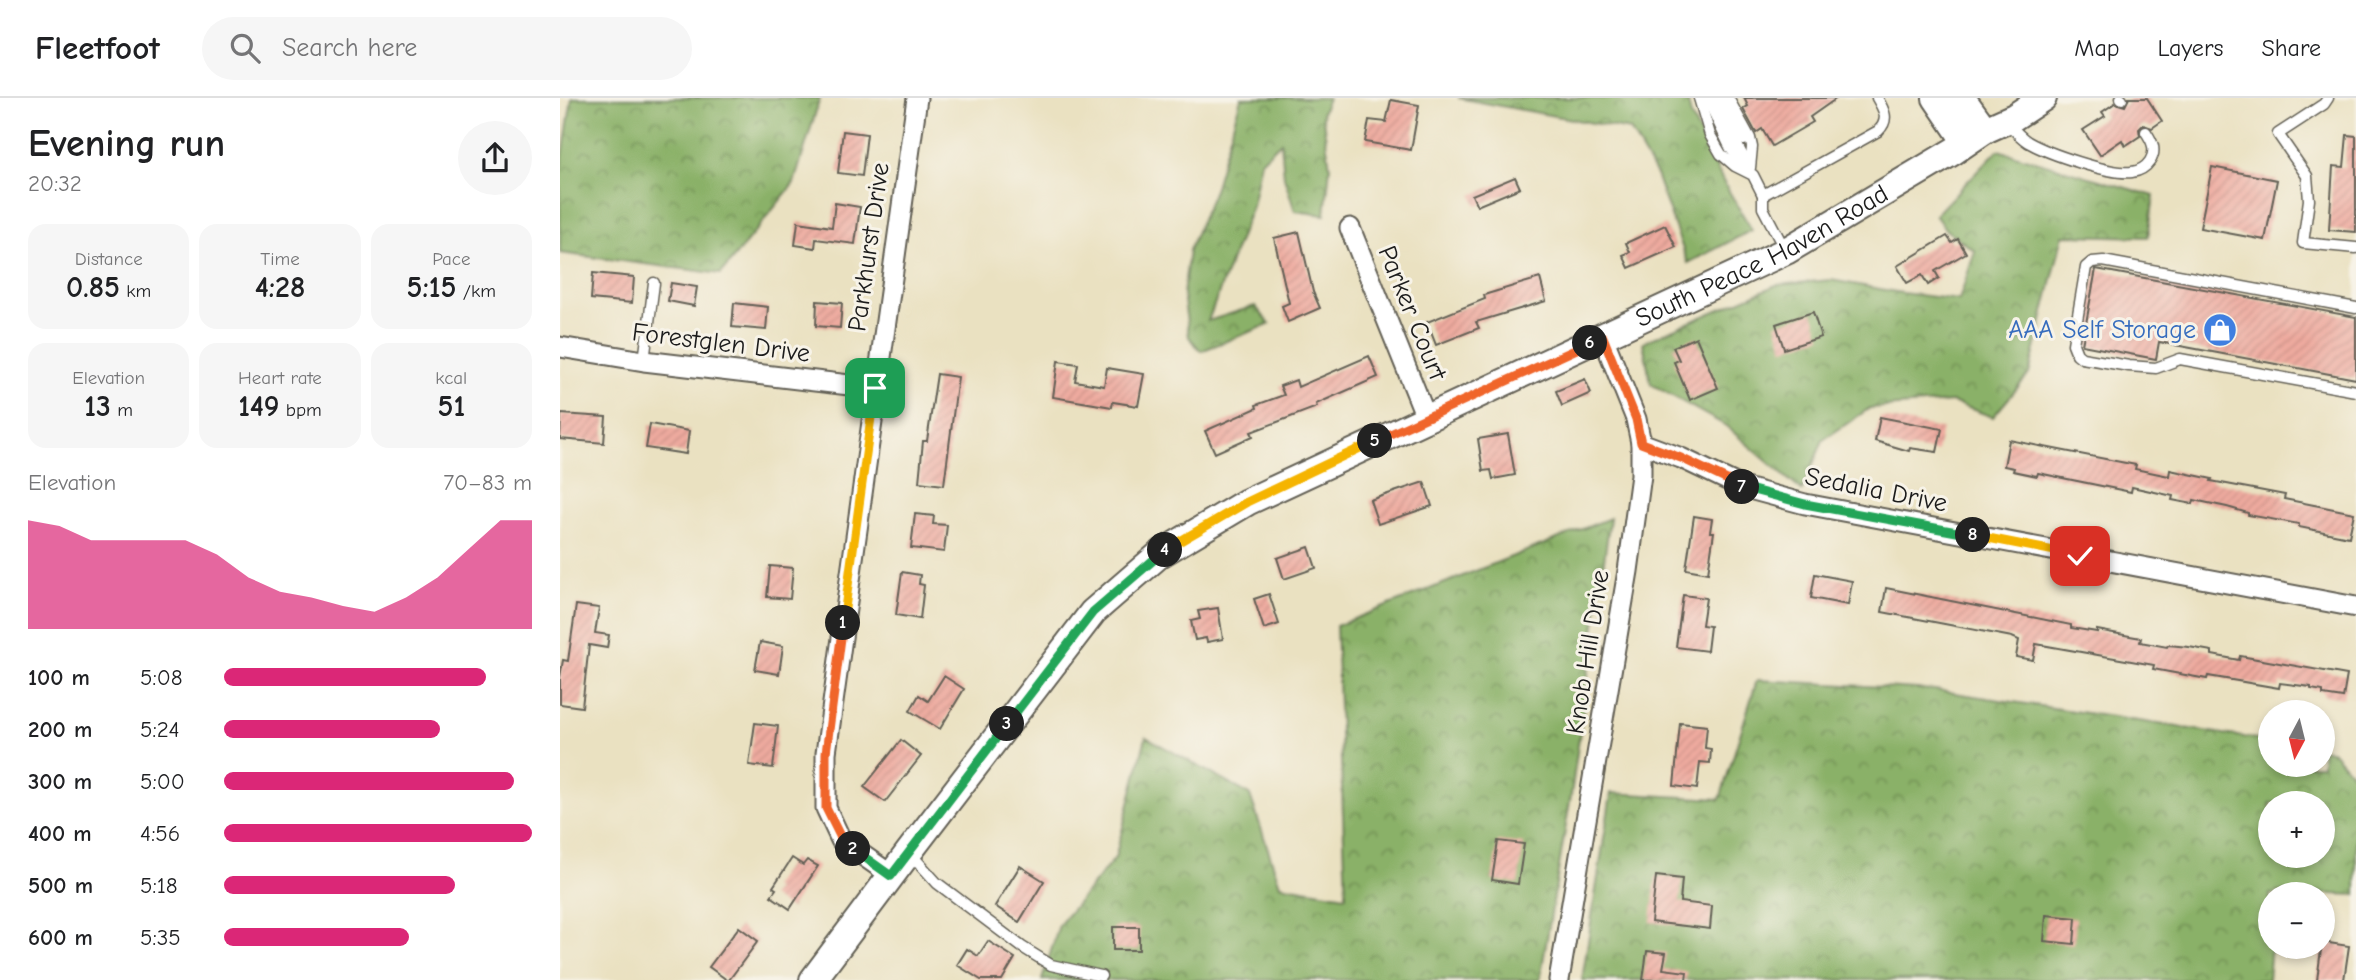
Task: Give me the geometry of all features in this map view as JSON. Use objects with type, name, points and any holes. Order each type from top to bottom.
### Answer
[{"type":"main road","points":[[1936,98],[1996,121]]},
{"type":"main road","points":[[1962,98],[1996,121]]},
{"type":"main road","name":"South Peace Haven Road","points":[[813,980],[1093,612],[1160,554],[1247,502],[1786,251],[1996,121],[2043,98]]},
{"type":"street","name":"Parkhurst Drive","points":[[891,876],[842,840],[826,808],[826,753],[917,98]]},
{"type":"street","name":"Parker Court","points":[[1350,228],[1426,417]]},
{"type":"street","name":"Knob Hill Drive","points":[[1559,980],[1630,557],[1641,475],[1641,443],[1636,419],[1603,337]]},
{"type":"street","name":"Forestglen Drive","points":[[560,347],[644,361],[875,388]]},
{"type":"street","name":"Sedalia Drive","points":[[1641,443],[1681,458],[1742,487],[1805,504],[2356,607]]},
{"type":"lane","points":[[1699,98],[1710,135],[1721,154],[1735,166],[1751,171]]},
{"type":"lane","points":[[1707,98],[1731,149],[1751,171]]},
{"type":"lane","points":[[1713,98],[1763,195],[1763,208],[1786,251]]},
{"type":"lane","points":[[1720,98],[1745,142],[1751,171]]},
{"type":"lane","points":[[1728,98],[1750,138],[1751,171]]},
{"type":"lane","points":[[1734,98],[1756,136],[1751,171]]},
{"type":"lane","points":[[1763,195],[1878,131],[1884,123],[1886,113],[1877,98]]},
{"type":"lane","points":[[2328,98],[2324,104],[2278,134],[2307,176],[2309,200],[2303,243],[2356,248]]},
{"type":"lane","points":[[1996,121],[2042,149],[2119,172],[2134,172],[2144,168],[2150,161],[2153,143],[2146,132]]},
{"type":"lane","points":[[2356,308],[2103,261],[2092,262],[2086,267],[2073,344],[2082,358],[2129,366],[2156,368],[2180,359],[2356,391]]},
{"type":"lane","points":[[644,361],[654,283]]},
{"type":"lane","points":[[909,852],[937,883],[1022,947],[1051,965],[1101,976]]},
{"type":"green space","points":[[572,98],[820,98],[794,183],[721,274],[560,253],[560,174]]},
{"type":"green space","points":[[1241,98],[1328,98],[1322,113],[1330,167],[1325,215],[1295,211],[1284,177],[1281,142],[1261,161],[1252,206],[1208,321],[1255,306],[1270,324],[1201,351],[1189,337],[1183,294],[1189,250],[1214,190]]},
{"type":"green space","points":[[1458,98],[1687,98],[1691,116],[1724,183],[1752,230],[1688,263],[1656,175],[1630,130]]},
{"type":"green space","points":[[1998,150],[2154,196],[2148,237],[2063,235],[2029,374],[1993,417],[1952,402],[1870,408],[1823,440],[1802,491],[1726,426],[1651,384],[1643,342],[1776,285],[1831,280],[1959,300],[1975,251],[1946,230],[1935,215]]},
{"type":"green space","points":[[1610,518],[1571,795],[1540,980],[1042,980],[1059,925],[1115,858],[1146,737],[1250,795],[1280,885],[1346,896],[1336,626]]},
{"type":"green space","points":[[1757,680],[1935,690],[2258,739],[2258,777],[2335,777],[2335,754],[2356,778],[2356,895],[2335,894],[2335,882],[2258,882],[2258,959],[2270,959],[2268,980],[1582,980],[1611,793],[1720,799]]},
{"type":"building","points":[[1744,98],[1837,98],[1810,117],[1813,122],[1772,146],[1762,129],[1756,133],[1743,109],[1748,106]]},
{"type":"building","points":[[2129,98],[2147,98],[2162,121],[2152,128],[2143,125],[2139,129],[2140,136],[2125,146],[2122,140],[2100,155],[2083,130],[2105,116],[2102,112],[2115,103],[2125,106]]},
{"type":"building","points":[[1391,100],[1419,105],[1411,150],[1365,142],[1369,120],[1386,122]]},
{"type":"building","points":[[843,131],[867,134],[862,176],[838,173]]},
{"type":"building","points":[[2347,135],[2356,136],[2356,232],[2329,230],[2333,166],[2344,167]]},
{"type":"building","points":[[2212,167],[2277,180],[2265,240],[2200,228]]},
{"type":"building","points":[[1515,177],[1520,188],[1477,206],[1472,195]]},
{"type":"building","points":[[835,203],[860,207],[855,244],[816,239],[815,248],[795,245],[798,222],[832,227]]},
{"type":"building","points":[[1665,225],[1676,247],[1629,268],[1623,255],[1630,252],[1626,243]]},
{"type":"building","points":[[1299,232],[1313,292],[1320,308],[1288,322],[1282,306],[1289,303],[1274,238]]},
{"type":"building","points":[[1947,236],[1952,243],[1958,239],[1966,253],[1935,271],[1939,278],[1928,285],[1922,275],[1907,283],[1897,266]]},
{"type":"building","name":"AAA Self Storage","points":[[2096,269],[2356,317],[2356,379],[2159,342],[2156,359],[2082,345]]},
{"type":"building","points":[[593,273],[634,277],[632,303],[591,299]]},
{"type":"building","points":[[1540,278],[1546,301],[1476,322],[1479,328],[1436,345],[1427,322],[1485,299],[1484,295]]},
{"type":"building","points":[[671,283],[697,287],[694,306],[668,301]]},
{"type":"building","points":[[817,301],[842,303],[840,328],[816,326]]},
{"type":"building","points":[[734,303],[768,307],[766,330],[732,327]]},
{"type":"building","points":[[1813,312],[1821,337],[1784,349],[1776,324]]},
{"type":"building","points":[[1696,337],[1718,388],[1690,400],[1674,362],[1679,360],[1673,347]]},
{"type":"building","points":[[1369,356],[1378,377],[1316,404],[1317,407],[1251,432],[1253,436],[1215,453],[1205,431],[1257,408],[1256,405],[1284,395],[1280,386],[1296,380],[1298,387]]},
{"type":"building","points":[[1058,361],[1078,364],[1075,381],[1104,386],[1107,368],[1144,374],[1138,406],[1113,402],[1112,407],[1053,397]]},
{"type":"building","points":[[937,374],[958,377],[944,485],[919,482],[923,441],[927,441]]},
{"type":"building","points":[[1585,379],[1591,393],[1562,406],[1556,391]]},
{"type":"building","points":[[561,414],[606,417],[604,443],[560,439]]},
{"type":"building","points":[[1880,417],[1942,429],[1937,452],[1910,448],[1909,451],[1875,441]]},
{"type":"building","points":[[650,424],[689,431],[686,454],[646,448]]},
{"type":"building","points":[[1508,434],[1515,475],[1493,479],[1491,470],[1483,471],[1478,439]]},
{"type":"building","points":[[2009,440],[2136,465],[2135,469],[2169,476],[2170,470],[2285,495],[2284,499],[2354,513],[2349,537],[2194,500],[2193,504],[2172,500],[2173,496],[2132,487],[2131,492],[2038,473],[2037,476],[2013,471],[2014,468],[2004,466]]},
{"type":"building","points":[[1424,482],[1432,506],[1378,524],[1370,500]]},
{"type":"building","points":[[915,514],[934,516],[933,524],[947,525],[944,552],[911,548]]},
{"type":"building","points":[[1694,516],[1712,519],[1710,532],[1714,532],[1708,573],[1686,569]]},
{"type":"building","points":[[1309,547],[1316,568],[1284,579],[1277,558]]},
{"type":"building","points":[[770,566],[793,568],[790,599],[767,597]]},
{"type":"building","points":[[902,572],[920,575],[919,584],[924,585],[920,619],[896,615]]},
{"type":"building","points":[[1815,574],[1852,581],[1848,605],[1811,598]]},
{"type":"building","points":[[1886,588],[2071,625],[2071,628],[2141,638],[2140,642],[2167,647],[2189,647],[2239,660],[2240,656],[2347,675],[2343,698],[2323,695],[2323,691],[2311,687],[2280,683],[2279,688],[2208,676],[2207,679],[2153,669],[2154,665],[2036,644],[2033,660],[2016,657],[2019,640],[2012,637],[1882,612]]},
{"type":"building","points":[[1269,594],[1279,624],[1264,629],[1254,599]]},
{"type":"building","points":[[1683,595],[1706,598],[1702,625],[1710,626],[1707,651],[1676,647]]},
{"type":"building","points":[[576,605],[599,608],[595,633],[609,635],[607,648],[589,645],[582,707],[560,704],[560,677],[563,660],[568,661]]},
{"type":"building","points":[[1218,608],[1223,639],[1207,642],[1206,638],[1195,640],[1191,621],[1200,619],[1198,611]]},
{"type":"building","points":[[760,642],[783,646],[779,674],[755,670]]},
{"type":"building","points":[[944,676],[964,689],[940,729],[910,711],[919,695],[928,701]]},
{"type":"building","points":[[755,723],[778,726],[773,768],[749,765]]},
{"type":"building","points":[[1680,723],[1707,726],[1705,748],[1711,749],[1710,763],[1700,762],[1697,789],[1674,786]]},
{"type":"building","points":[[901,740],[921,756],[885,802],[864,787]]},
{"type":"building","points":[[1498,841],[1524,844],[1518,884],[1492,880]]},
{"type":"building","points":[[792,858],[803,865],[807,860],[818,866],[790,909],[771,896],[776,889],[773,887]]},
{"type":"building","points":[[1020,866],[1044,881],[1019,922],[995,906]]},
{"type":"building","points":[[1656,876],[1682,879],[1680,902],[1712,906],[1710,929],[1651,922]]},
{"type":"building","points":[[2046,915],[2076,918],[2074,944],[2044,941]]},
{"type":"building","points":[[739,927],[758,941],[727,980],[709,967]]},
{"type":"building","points":[[1113,927],[1139,927],[1139,950],[1113,950]]},
{"type":"building","points":[[988,941],[1015,958],[1002,980],[981,980],[957,965],[967,949],[978,956]]},
{"type":"building","points":[[2335,944],[2349,946],[2344,980],[2317,980],[2320,959],[2335,959]]},
{"type":"building","points":[[1647,951],[1666,953],[1663,969],[1687,972],[1686,980],[1643,980]]},
{"type":"place","name":"AAA Self Storage","points":[[2220,330]]},
{"type":"route","points":[[875,388],[826,753],[826,808],[842,840],[891,876],[1093,612],[1160,554],[1247,502],[1603,337],[1636,419],[1641,443],[1681,458],[1742,487],[1805,504],[2080,556]]}]
